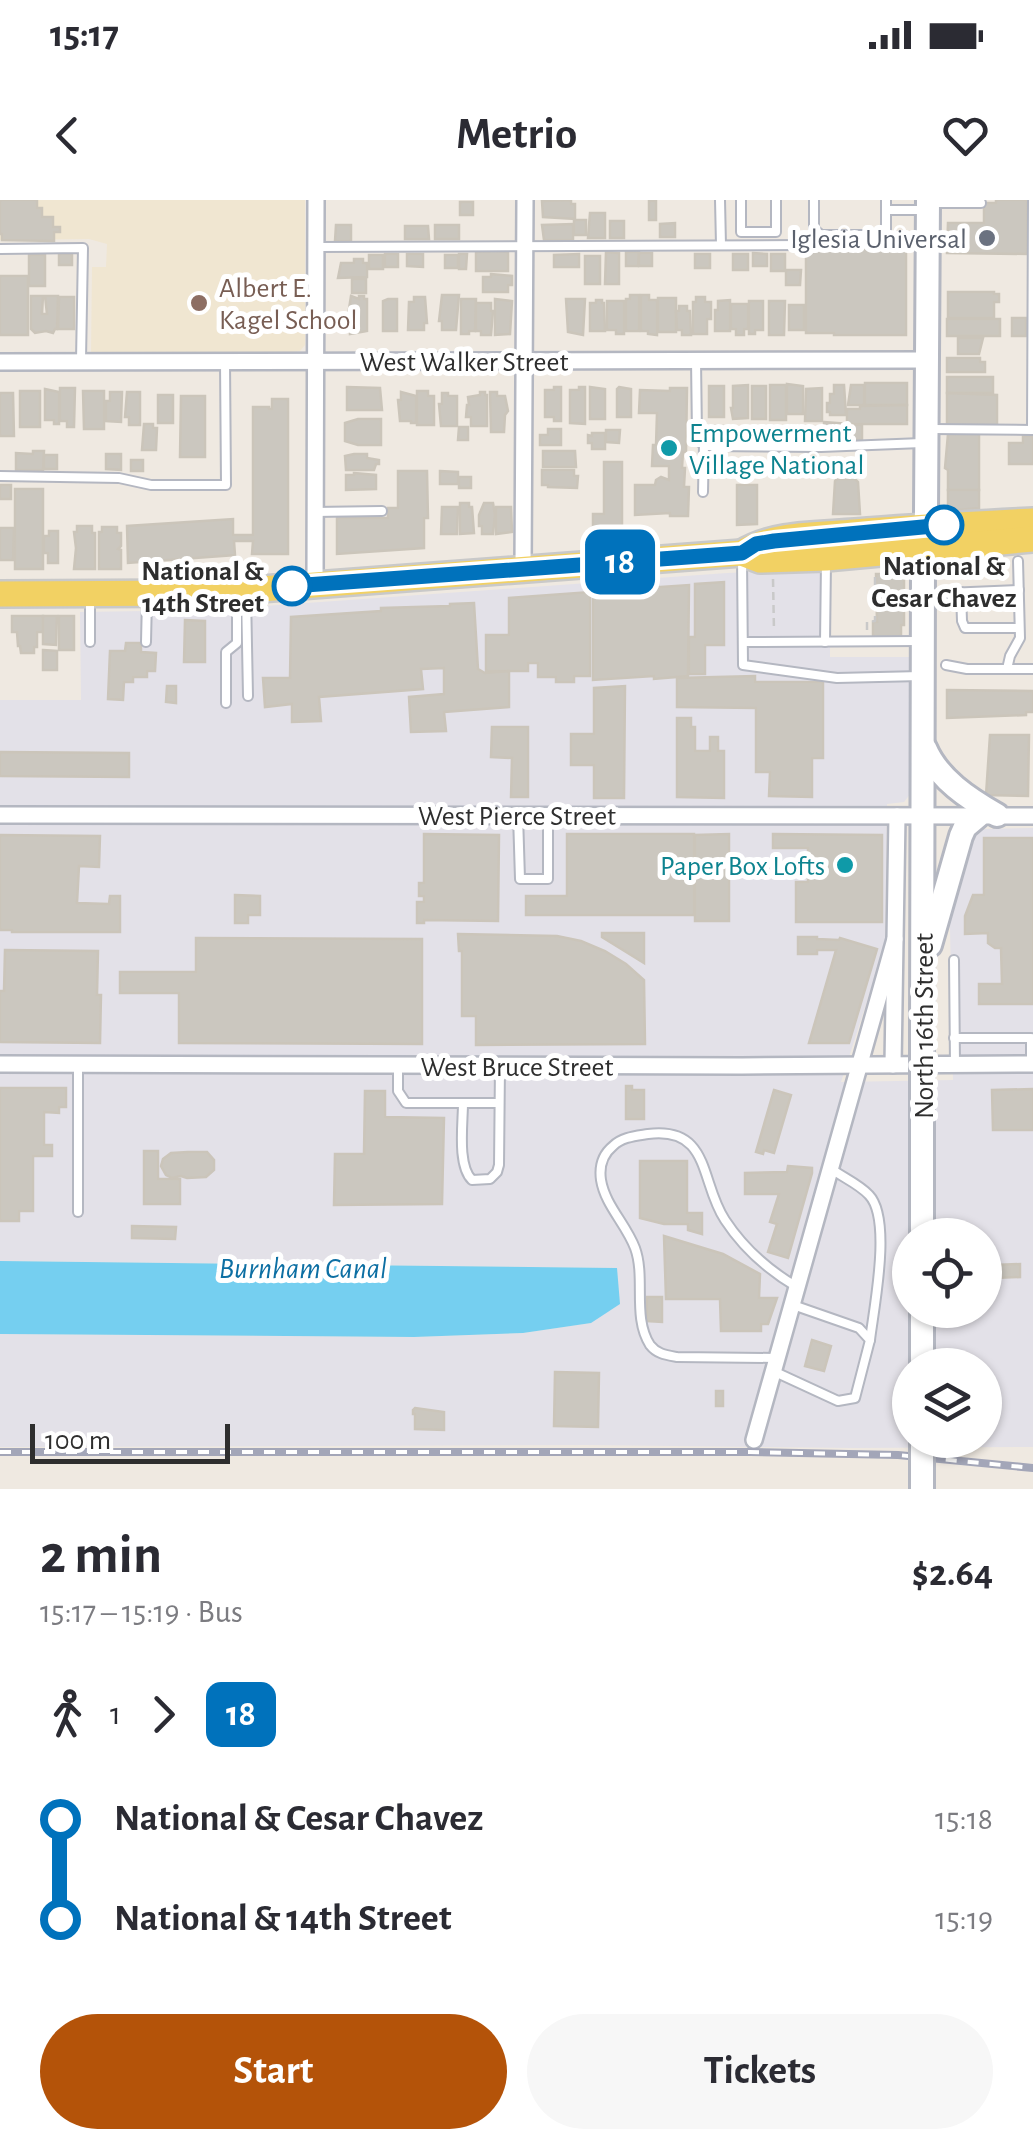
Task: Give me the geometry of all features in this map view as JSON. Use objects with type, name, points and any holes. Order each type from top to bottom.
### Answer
[{"type":"main road","name":"North 16th Street","points":[[921,1218],[910,983],[924,828],[928,204]]},
{"type":"main road","points":[[0,594],[242,590],[742,553],[760,560],[826,546],[924,537],[1024,536]]},
{"type":"main road","points":[[910,983],[944,900],[965,827],[988,816],[932,764],[924,746]]},
{"type":"main road","points":[[922,1458],[922,1489]]},
{"type":"street","points":[[315,584],[316,200]]},
{"type":"street","points":[[523,568],[525,200]]},
{"type":"street","name":"West Walker Street","points":[[0,362],[927,360]]},
{"type":"street","name":"West Pierce Street","points":[[0,815],[896,816],[924,828],[988,816],[1033,816]]},
{"type":"street","points":[[754,1440],[895,938],[896,816]]},
{"type":"street","points":[[894,1065],[894,1014],[910,983],[895,938]]},
{"type":"street","name":"West Bruce Street","points":[[0,1064],[1032,1064]]},
{"type":"lane","points":[[720,200],[721,245]]},
{"type":"lane","points":[[741,200],[741,232],[776,232],[776,200]]},
{"type":"lane","points":[[814,200],[814,229],[821,235],[886,235],[886,205],[980,203]]},
{"type":"lane","points":[[696,360],[697,434],[700,442],[718,447],[821,447],[1032,430],[1033,200]]},
{"type":"lane","points":[[317,247],[802,244]]},
{"type":"lane","points":[[0,248],[83,248],[81,362]]},
{"type":"lane","points":[[0,476],[226,484],[225,362]]},
{"type":"lane","points":[[702,492],[704,444]]},
{"type":"lane","points":[[314,512],[382,512]]},
{"type":"lane","points":[[1007,669],[1020,638],[1024,536]]},
{"type":"lane","points":[[825,642],[826,546]]},
{"type":"lane","points":[[742,553],[743,666],[837,678],[924,676]]},
{"type":"lane","points":[[242,590],[248,696]]},
{"type":"lane","points":[[226,703],[226,652],[237,644],[242,590]]},
{"type":"lane","points":[[946,593],[1019,590]]},
{"type":"lane","points":[[961,592],[965,628],[1020,628]]},
{"type":"lane","points":[[90,593],[90,642]]},
{"type":"lane","points":[[146,594],[146,642]]},
{"type":"lane","points":[[743,642],[924,641]]},
{"type":"lane","points":[[946,665],[1032,669]]},
{"type":"lane","points":[[518,815],[520,879],[548,879],[548,815]]},
{"type":"lane","points":[[954,960],[955,1064]]},
{"type":"lane","points":[[894,1014],[921,1014]]},
{"type":"lane","points":[[954,1038],[1031,1038],[1032,1064]]},
{"type":"lane","points":[[982,1038],[983,1064]]},
{"type":"lane","points":[[78,1065],[78,1212]]},
{"type":"lane","points":[[398,1066],[398,1092],[406,1103],[499,1103]]},
{"type":"lane","points":[[464,1103],[464,1170],[469,1178],[490,1179],[497,1172],[500,1066]]},
{"type":"lane","points":[[797,1287],[767,1268],[731,1228],[711,1192],[703,1161],[676,1134],[630,1137],[610,1148],[600,1163],[608,1201],[635,1248],[645,1334],[652,1348],[677,1357],[775,1365],[838,1401],[855,1398],[870,1340],[882,1238],[878,1209],[869,1195],[830,1168]]},
{"type":"lane","points":[[792,1304],[859,1328],[870,1340]]},
{"type":"path","points":[[867,626],[867,622],[875,621],[875,567]]},
{"type":"path","points":[[773,572],[774,642]]},
{"type":"shaded area","name":"Albert E. Kagel School","points":[[0,200],[305,200],[305,345],[294,352],[91,354],[92,267],[106,267],[107,244],[89,239],[0,240]]},
{"type":"shaded area","points":[[830,569],[830,657],[912,657],[911,793],[904,802],[887,804],[885,945],[841,1082],[953,1080],[950,928],[945,921],[969,837],[983,829],[1033,828],[1033,1447],[1002,1447],[1002,1348],[892,1348],[892,1448],[0,1447],[0,1334],[414,1337],[523,1333],[590,1323],[617,1268],[0,1261],[0,700],[81,700],[80,612],[210,610]]},
{"type":"water","name":"Burnham Canal","points":[[0,1261],[617,1268],[620,1304],[591,1323],[523,1333],[414,1337],[0,1334]]},
{"type":"building","points":[[0,200],[37,200],[42,217],[53,217],[53,227],[60,227],[60,232],[54,232],[54,241],[2,240]]},
{"type":"building","points":[[571,200],[575,204],[575,219],[543,217],[542,201]]},
{"type":"building","name":"Iglesia Universal","points":[[1027,200],[1027,254],[947,253],[948,223],[984,223],[984,203]]},
{"type":"building","points":[[649,201],[656,201],[656,220],[649,220]]},
{"type":"building","points":[[460,202],[473,202],[473,215],[460,215]]},
{"type":"building","points":[[590,213],[605,213],[605,238],[588,238]]},
{"type":"building","points":[[574,220],[586,220],[586,235],[574,235]]},
{"type":"building","points":[[610,221],[624,221],[624,238],[610,238]]},
{"type":"building","points":[[675,223],[675,237],[660,237],[660,224]]},
{"type":"building","points":[[573,224],[573,240],[544,240],[542,225]]},
{"type":"building","points":[[336,225],[351,225],[351,241],[335,241]]},
{"type":"building","points":[[435,225],[459,225],[459,239],[435,239]]},
{"type":"building","points":[[405,226],[428,226],[429,239],[405,239]]},
{"type":"building","points":[[871,244],[906,249],[906,335],[806,333],[806,250],[837,250],[837,245],[871,249]]},
{"type":"building","points":[[476,252],[508,252],[508,271],[476,271]]},
{"type":"building","points":[[606,252],[619,253],[619,284],[605,284]]},
{"type":"building","points":[[626,252],[639,252],[638,266],[626,266]]},
{"type":"building","points":[[639,253],[652,253],[652,266],[639,266]]},
{"type":"building","points":[[753,253],[767,254],[767,266],[753,266]]},
{"type":"building","points":[[59,254],[72,254],[72,265],[59,265]]},
{"type":"building","points":[[385,254],[398,254],[398,267],[385,267]]},
{"type":"building","points":[[407,254],[423,254],[423,267],[407,266]]},
{"type":"building","points":[[459,254],[467,254],[466,269],[459,269]]},
{"type":"building","points":[[579,254],[579,267],[554,267],[554,255]]},
{"type":"building","points":[[695,254],[710,254],[710,268],[695,268]]},
{"type":"building","points":[[733,254],[748,254],[748,270],[733,270]]},
{"type":"building","points":[[771,254],[785,254],[785,271],[771,271]]},
{"type":"building","points":[[29,255],[45,255],[45,286],[29,286]]},
{"type":"building","points":[[369,255],[383,255],[383,269],[369,269]]},
{"type":"building","points":[[445,255],[458,255],[458,268],[445,268]]},
{"type":"building","points":[[585,256],[600,256],[600,284],[585,284]]},
{"type":"building","points":[[354,259],[367,263],[367,277],[338,278],[341,263],[354,263]]},
{"type":"building","points":[[786,270],[801,270],[800,285],[786,285]]},
{"type":"building","points":[[0,276],[28,276],[28,335],[0,335]]},
{"type":"building","points":[[512,276],[508,292],[483,292],[483,277]]},
{"type":"building","points":[[352,279],[366,279],[366,293],[352,293]]},
{"type":"building","points":[[948,292],[999,294],[999,302],[994,302],[994,318],[948,318]]},
{"type":"building","points":[[442,295],[459,295],[456,330],[442,330]]},
{"type":"building","points":[[639,295],[639,331],[626,331],[626,299]]},
{"type":"building","points":[[641,295],[657,300],[657,335],[641,331]]},
{"type":"building","points":[[31,296],[43,296],[42,314],[47,314],[45,296],[58,296],[57,329],[53,333],[35,333],[31,329]]},
{"type":"building","points":[[351,296],[367,299],[367,331],[350,334],[347,322]]},
{"type":"building","points":[[59,297],[74,297],[74,329],[58,329]]},
{"type":"building","points":[[414,297],[425,297],[424,330],[408,330],[409,302],[414,302]]},
{"type":"building","points":[[696,297],[711,302],[707,334],[693,334]]},
{"type":"building","points":[[658,298],[676,298],[676,332],[658,332]]},
{"type":"building","points":[[397,299],[397,331],[383,331],[383,301]]},
{"type":"building","points":[[461,299],[476,299],[475,331],[469,334],[461,334]]},
{"type":"building","points":[[495,299],[512,301],[510,334],[495,335]]},
{"type":"building","points":[[566,299],[585,299],[583,335],[568,332]]},
{"type":"building","points":[[730,300],[730,331],[715,331],[718,301]]},
{"type":"building","points":[[607,301],[624,301],[624,334],[607,330]]},
{"type":"building","points":[[749,301],[763,301],[763,330],[755,330],[755,334],[749,334]]},
{"type":"building","points":[[769,301],[785,301],[784,335],[769,335]]},
{"type":"building","points":[[476,303],[491,303],[491,335],[476,331]]},
{"type":"building","points":[[590,303],[604,303],[605,331],[590,331]]},
{"type":"building","points":[[731,304],[748,304],[748,329],[744,329],[744,335],[736,335],[736,329],[731,329]]},
{"type":"building","points":[[789,305],[804,305],[804,330],[789,330]]},
{"type":"building","points":[[679,306],[687,306],[690,311],[691,335],[682,335],[682,330],[677,330]]},
{"type":"building","points":[[1012,318],[1026,318],[1026,336],[1012,336]]},
{"type":"building","points":[[947,319],[1000,319],[1000,336],[947,336]]},
{"type":"building","points":[[958,338],[983,338],[979,354],[958,354]]},
{"type":"building","points":[[947,358],[980,358],[980,362],[985,362],[985,372],[947,372]]},
{"type":"building","points":[[947,377],[993,377],[993,393],[947,393]]},
{"type":"building","points":[[865,383],[907,383],[907,405],[865,405]]},
{"type":"building","points":[[787,384],[803,386],[803,414],[787,414]]},
{"type":"building","points":[[748,385],[748,418],[733,419],[733,386]]},
{"type":"building","points":[[770,385],[786,385],[786,420],[770,420]]},
{"type":"building","points":[[834,385],[844,385],[846,415],[827,412]]},
{"type":"building","points":[[851,385],[864,385],[864,405],[848,405]]},
{"type":"building","points":[[709,386],[724,386],[724,417],[709,417]]},
{"type":"building","points":[[752,386],[766,386],[766,419],[752,419]]},
{"type":"building","points":[[347,387],[380,388],[382,410],[347,410]]},
{"type":"building","points":[[561,387],[561,421],[545,417],[545,390]]},
{"type":"building","points":[[585,387],[585,424],[570,423],[570,390]]},
{"type":"building","points":[[590,387],[605,389],[605,419],[590,419]]},
{"type":"building","points":[[619,387],[631,389],[631,417],[617,417]]},
{"type":"building","points":[[60,388],[75,388],[74,427],[60,421]]},
{"type":"building","name":"Empowerment Village National","points":[[687,388],[682,468],[684,487],[689,487],[688,516],[635,515],[635,485],[655,485],[661,477],[669,480],[669,466],[652,466],[657,413],[639,413],[640,390]]},
{"type":"building","points":[[822,388],[822,421],[805,421],[806,389]]},
{"type":"building","points":[[45,389],[59,392],[59,424],[45,420]]},
{"type":"building","points":[[20,391],[40,391],[40,427],[20,427]]},
{"type":"building","points":[[83,391],[104,391],[104,429],[84,429]]},
{"type":"building","points":[[417,391],[428,391],[428,396],[434,396],[434,425],[417,425]]},
{"type":"building","points":[[110,392],[122,392],[121,422],[106,421]]},
{"type":"building","points":[[127,392],[140,392],[140,425],[129,425],[129,417],[125,417]]},
{"type":"building","points":[[401,392],[416,396],[416,423],[400,421]]},
{"type":"building","points":[[480,392],[487,395],[487,426],[471,426],[471,417],[466,417],[468,397]]},
{"type":"building","points":[[490,392],[505,396],[508,411],[504,432],[491,432]]},
{"type":"building","points":[[0,393],[13,393],[14,436],[0,436]]},
{"type":"building","points":[[442,393],[457,396],[457,426],[441,426]]},
{"type":"building","points":[[947,393],[997,395],[997,425],[947,424]]},
{"type":"building","points":[[158,395],[173,395],[173,423],[158,423]]},
{"type":"building","points":[[181,396],[205,396],[205,457],[180,457]]},
{"type":"building","points":[[272,399],[288,399],[288,554],[252,554],[253,541],[234,541],[235,555],[128,563],[127,526],[233,519],[233,535],[253,535],[253,407],[272,409]]},
{"type":"building","points":[[907,405],[907,424],[847,424],[847,409]]},
{"type":"building","points":[[381,419],[381,445],[345,441],[345,423]]},
{"type":"building","points":[[824,422],[862,425],[862,440],[824,439]]},
{"type":"building","points":[[144,424],[157,428],[156,450],[142,450]]},
{"type":"building","points":[[709,426],[724,426],[724,444],[712,444]]},
{"type":"building","points":[[459,427],[468,427],[468,440],[458,440]]},
{"type":"building","points":[[548,429],[561,429],[561,445],[540,445],[540,435],[548,435]]},
{"type":"building","points":[[785,429],[803,429],[803,442],[785,442]]},
{"type":"building","points":[[606,430],[620,430],[619,443],[606,442]]},
{"type":"building","points":[[605,433],[605,449],[592,449],[588,435]]},
{"type":"building","points":[[948,434],[979,434],[979,490],[948,490]]},
{"type":"building","points":[[1023,436],[1033,436],[1033,464],[1009,464],[1009,443],[1023,443]]},
{"type":"building","points":[[44,451],[43,470],[16,470],[16,453]]},
{"type":"building","points":[[543,451],[575,451],[576,467],[543,467]]},
{"type":"building","points":[[106,454],[121,454],[121,470],[106,469]]},
{"type":"building","points":[[367,454],[367,458],[379,460],[379,464],[374,470],[346,470],[345,456]]},
{"type":"building","points":[[44,455],[57,455],[57,469],[44,469]]},
{"type":"building","points":[[131,460],[143,460],[143,471],[131,471]]},
{"type":"building","points":[[604,462],[622,462],[622,532],[593,532],[593,514],[604,514]]},
{"type":"building","points":[[542,470],[574,470],[577,488],[542,485]]},
{"type":"building","points":[[398,471],[427,471],[424,548],[337,554],[337,518],[388,518],[388,508],[398,508]]},
{"type":"building","points":[[440,471],[458,472],[458,484],[440,484]]},
{"type":"building","points":[[346,475],[376,475],[376,489],[346,490]]},
{"type":"building","points":[[459,477],[471,477],[471,488],[459,488]]},
{"type":"building","points":[[837,479],[858,482],[860,514],[833,514]]},
{"type":"building","points":[[0,485],[11,485],[11,499],[0,499]]},
{"type":"building","points":[[737,485],[757,485],[757,524],[737,525]]},
{"type":"building","points":[[15,489],[43,489],[43,569],[15,569]]},
{"type":"building","points":[[948,490],[979,490],[979,508],[948,511]]},
{"type":"building","points":[[460,503],[472,507],[474,533],[460,534]]},
{"type":"building","points":[[484,503],[493,503],[493,534],[482,534],[479,526]]},
{"type":"building","points":[[442,507],[458,507],[457,534],[441,534]]},
{"type":"building","points":[[496,507],[511,507],[512,532],[496,534]]},
{"type":"building","points":[[77,526],[92,526],[95,533],[95,569],[74,569]]},
{"type":"building","points":[[102,527],[117,527],[117,533],[121,533],[121,569],[99,569]]},
{"type":"building","points":[[0,528],[14,528],[13,560],[0,560]]},
{"type":"building","points":[[49,531],[58,531],[58,563],[48,563],[48,553],[44,553],[44,536],[49,536]]},
{"type":"building","points":[[876,574],[904,574],[901,636],[873,636],[873,622],[877,622]]},
{"type":"building","points":[[724,582],[724,645],[705,645],[705,674],[689,674],[689,637],[695,637],[695,584]]},
{"type":"building","points":[[689,585],[688,676],[593,680],[593,591]]},
{"type":"building","points":[[590,592],[590,676],[574,676],[574,682],[556,682],[556,677],[538,677],[538,663],[528,663],[528,671],[486,671],[486,635],[509,635],[509,598]]},
{"type":"building","points":[[474,603],[478,669],[485,673],[509,671],[509,707],[444,712],[446,731],[411,732],[409,697],[444,694],[444,668],[421,669],[423,689],[319,697],[321,721],[292,722],[292,704],[265,707],[263,678],[290,678],[291,617]]},
{"type":"building","points":[[12,616],[43,616],[43,632],[37,632],[34,653],[21,653],[17,632],[12,632]]},
{"type":"building","points":[[43,616],[57,616],[56,645],[43,644]]},
{"type":"building","points":[[59,616],[74,616],[74,650],[59,650]]},
{"type":"building","points":[[185,620],[205,621],[205,662],[184,662]]},
{"type":"building","points":[[126,643],[141,643],[141,652],[156,653],[155,671],[147,671],[147,677],[133,677],[133,682],[124,682],[123,700],[108,699],[110,651],[125,651]]},
{"type":"building","points":[[43,650],[57,651],[57,670],[43,670]]},
{"type":"building","points":[[755,676],[755,682],[823,682],[823,758],[812,758],[812,797],[769,796],[770,772],[756,772],[756,708],[677,707],[677,678]]},
{"type":"building","points":[[167,686],[176,686],[176,703],[166,702]]},
{"type":"building","points":[[625,686],[624,798],[594,798],[594,765],[571,765],[571,734],[594,734],[594,688]]},
{"type":"building","points":[[947,690],[1033,691],[1033,712],[947,718]]},
{"type":"building","points":[[677,718],[691,718],[695,751],[710,751],[710,737],[718,737],[718,751],[724,751],[724,798],[677,797]]},
{"type":"building","points":[[492,727],[528,727],[528,797],[511,797],[512,758],[491,757]]},
{"type":"building","points":[[990,735],[1029,735],[1028,796],[986,795]]},
{"type":"building","points":[[0,752],[129,753],[129,777],[0,776]]},
{"type":"building","points":[[424,834],[499,835],[498,921],[417,923],[417,902],[424,902],[424,896],[419,896],[419,883],[424,883]]},
{"type":"building","points":[[567,834],[694,834],[694,915],[526,915],[526,896],[567,896]]},
{"type":"building","points":[[729,834],[729,921],[695,921],[695,835]]},
{"type":"building","name":"Paper Box Lofts","points":[[773,834],[882,835],[882,922],[796,922],[796,882],[808,882],[808,848],[773,848]]},
{"type":"building","points":[[0,835],[100,836],[99,867],[79,866],[77,903],[109,904],[110,896],[120,896],[120,932],[0,930]]},
{"type":"building","points":[[984,838],[1033,838],[1033,1004],[979,1004],[979,984],[1002,984],[1001,948],[988,943],[988,933],[965,934],[965,916],[973,895],[984,895]]},
{"type":"building","points":[[235,895],[260,896],[260,915],[248,915],[248,923],[235,923]]},
{"type":"building","points":[[602,933],[644,933],[644,963],[602,937]]},
{"type":"building","points":[[458,934],[557,936],[605,951],[644,980],[645,1044],[476,1045],[476,1016],[462,1016],[462,951]]},
{"type":"building","points":[[798,937],[840,938],[877,949],[849,1043],[809,1043],[836,950],[798,954]]},
{"type":"building","points":[[196,938],[422,939],[422,1044],[179,1043],[179,993],[120,993],[120,972],[196,972]]},
{"type":"building","points":[[5,950],[98,951],[100,1043],[0,1042]]},
{"type":"building","points":[[626,1086],[644,1090],[644,1119],[626,1119]]},
{"type":"building","points":[[0,1088],[66,1088],[66,1107],[59,1107],[59,1113],[44,1112],[44,1145],[52,1145],[52,1156],[33,1156],[33,1211],[19,1211],[19,1221],[0,1221]]},
{"type":"building","points":[[1033,1089],[1033,1130],[993,1130],[992,1090]]},
{"type":"building","points":[[774,1090],[791,1095],[774,1153],[764,1150],[763,1154],[756,1152]]},
{"type":"building","points":[[365,1091],[385,1091],[385,1117],[444,1118],[442,1204],[334,1205],[335,1154],[364,1154]]},
{"type":"building","points":[[144,1151],[158,1151],[158,1179],[180,1179],[180,1204],[144,1204]]},
{"type":"building","points":[[207,1152],[214,1160],[214,1170],[206,1177],[172,1178],[161,1166],[171,1153]]},
{"type":"building","points":[[640,1161],[687,1161],[687,1213],[702,1213],[702,1234],[688,1230],[688,1224],[640,1218]]},
{"type":"building","points":[[788,1166],[812,1168],[812,1173],[788,1258],[768,1252],[777,1224],[770,1222],[779,1194],[745,1194],[745,1173],[787,1172]]},
{"type":"building","points":[[132,1226],[176,1227],[175,1239],[132,1238]]},
{"type":"building","points":[[664,1236],[723,1254],[760,1274],[759,1298],[777,1298],[768,1324],[761,1324],[761,1331],[721,1331],[720,1299],[666,1299]]},
{"type":"building","points":[[1020,1264],[1020,1277],[1002,1278],[1002,1265]]},
{"type":"building","points":[[647,1297],[662,1297],[662,1322],[647,1321]]},
{"type":"building","points":[[812,1340],[831,1346],[824,1371],[805,1366]]},
{"type":"building","points":[[555,1372],[599,1373],[598,1427],[554,1426]]},
{"type":"building","points":[[716,1391],[723,1391],[723,1406],[716,1406]]},
{"type":"building","points":[[415,1408],[444,1412],[444,1430],[415,1429]]},
{"type":"railway","points":[[0,1452],[750,1452],[898,1455],[1033,1468]]},
{"type":"bus line","name":"18","points":[[292,586],[742,553],[756,544],[774,541],[944,525]]},
{"type":"place","name":"Iglesia Universal","points":[[987,238]]},
{"type":"place","name":"Albert E. Kagel School","points":[[199,303]]},
{"type":"place","name":"Empowerment Village National","points":[[669,448]]},
{"type":"place","name":"National & Cesar Chavez","points":[[944,525]]},
{"type":"place","name":"National & 14th Street","points":[[292,586]]},
{"type":"place","name":"Paper Box Lofts","points":[[845,865]]}]
